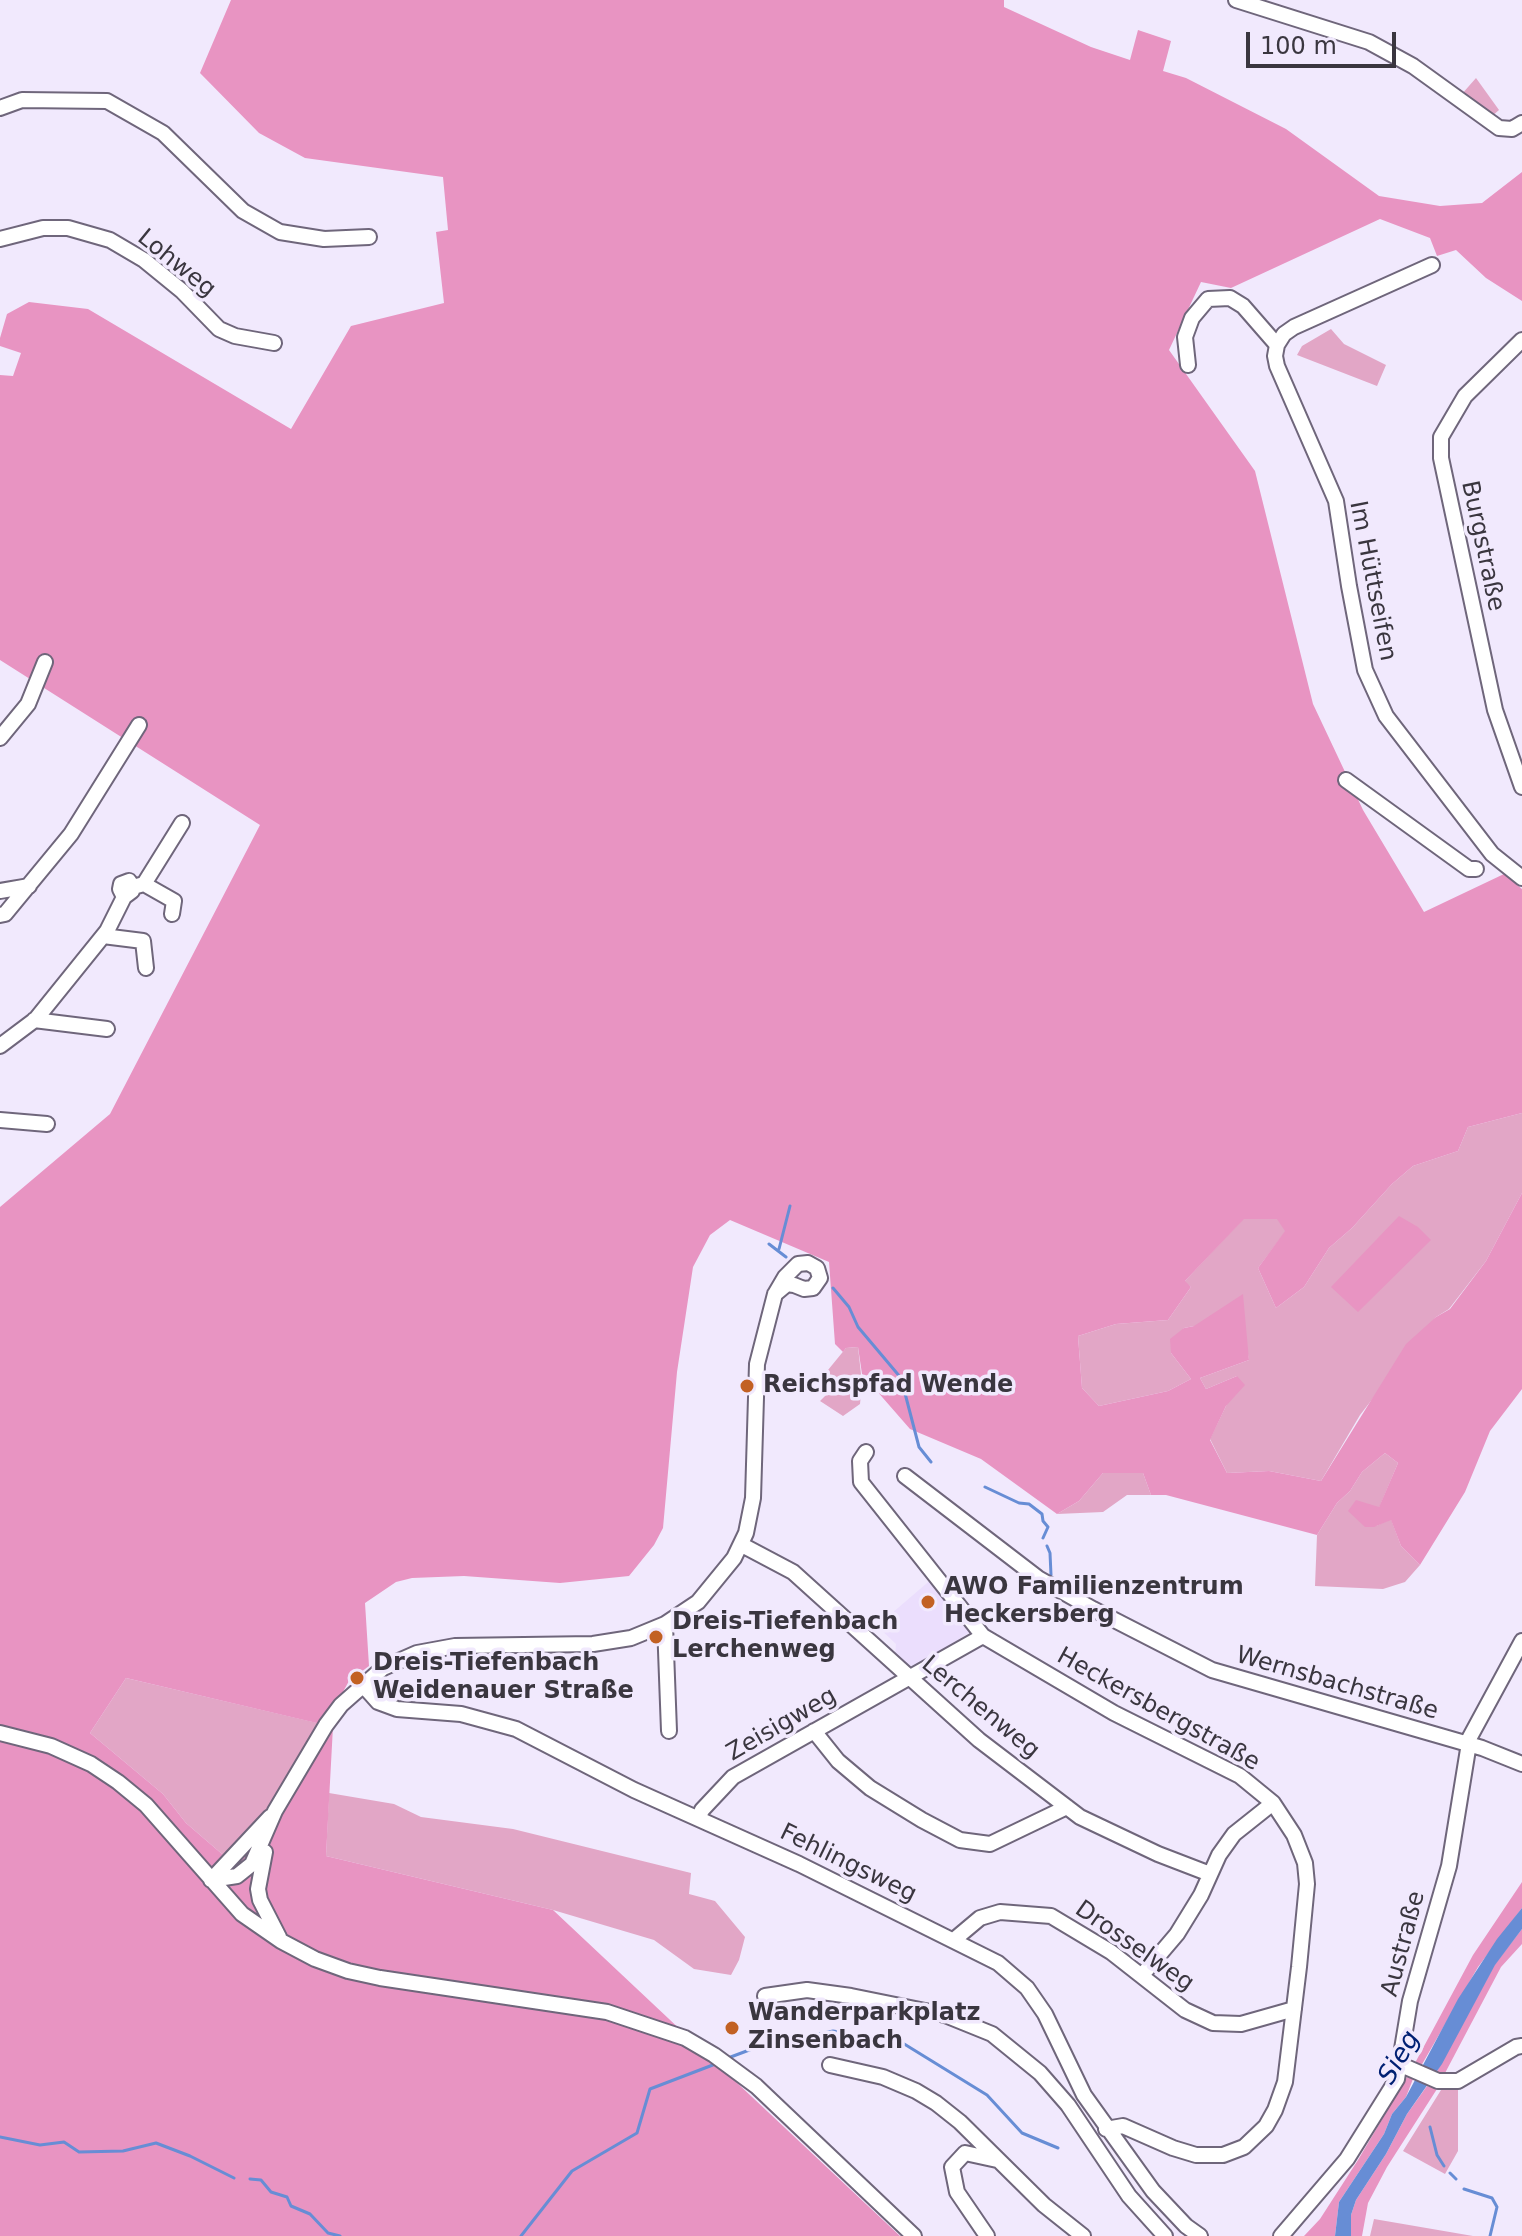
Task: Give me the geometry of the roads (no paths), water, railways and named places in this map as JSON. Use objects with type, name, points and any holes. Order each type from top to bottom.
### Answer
[{"type":"street","points":[[1236,0],[1369,42],[1413,66],[1499,128],[1512,129],[1522,123]]},
{"type":"street","points":[[0,108],[22,100],[107,101],[163,133],[243,211],[280,232],[324,239],[369,237]]},
{"type":"street","name":"Lohweg","points":[[0,239],[43,228],[68,228],[110,240],[144,260],[182,291],[219,329],[243,338],[274,343]]},
{"type":"street","points":[[1277,345],[1284,334],[1294,327],[1432,265]]},
{"type":"street","name":"Im Hüttseifen","points":[[1188,365],[1185,337],[1192,318],[1208,299],[1230,298],[1243,306],[1277,345],[1277,366],[1336,501],[1365,670],[1386,716],[1492,854],[1522,878]]},
{"type":"street","name":"Burgstraße","points":[[1522,340],[1465,396],[1441,437],[1441,458],[1495,710],[1522,787]]},
{"type":"street","points":[[0,738],[28,704],[45,662]]},
{"type":"street","points":[[0,915],[5,914],[71,834],[139,725]]},
{"type":"street","points":[[1346,780],[1477,874],[1492,854]]},
{"type":"street","points":[[0,1046],[34,1020],[103,936],[182,823]]},
{"type":"street","points":[[0,891],[29,886]]},
{"type":"street","points":[[134,889],[174,901],[172,914]]},
{"type":"street","points":[[103,936],[143,941],[146,968]]},
{"type":"street","points":[[34,1020],[107,1029]]},
{"type":"street","points":[[0,1120],[47,1124]]},
{"type":"street","points":[[211,1880],[273,1817],[326,1725],[341,1705],[383,1668],[417,1653],[455,1646],[593,1644],[631,1638],[665,1624],[698,1602],[742,1545],[753,1498],[757,1364],[775,1294]]},
{"type":"street","name":"Heckersbergstraße","points":[[866,1452],[860,1461],[861,1482],[983,1636],[1114,1713],[1240,1776],[1273,1803],[1294,1835],[1305,1863],[1285,2082],[1266,2126],[1244,2147],[1223,2155],[1196,2155],[1123,2126],[1106,2129]]},
{"type":"street","name":"Wernsbachstraße","points":[[905,1476],[1038,1578],[1212,1670],[1482,1748],[1522,1764]]},
{"type":"street","name":"Lerchenweg","points":[[742,1545],[793,1572],[979,1740],[1080,1817],[1158,1854],[1210,1874]]},
{"type":"street","points":[[665,1624],[669,1731]]},
{"type":"street","name":"Zeisigweg","points":[[699,1817],[733,1777],[983,1636]]},
{"type":"street","name":"Austraße","points":[[1281,2236],[1347,2159],[1406,2067],[1410,2001],[1449,1866],[1470,1737],[1522,1641]]},
{"type":"street","name":"Fehlingsweg","points":[[362,1684],[378,1702],[397,1709],[452,1713],[516,1729],[634,1790],[699,1817],[955,1939],[998,1963],[1027,1988],[1045,2014],[1084,2095],[1106,2129],[1153,2191],[1186,2226],[1200,2236]]},
{"type":"street","points":[[814,1731],[838,1761],[870,1788],[960,1840],[990,1844],[1067,1807]]},
{"type":"street","points":[[0,1733],[51,1746],[91,1764],[118,1782],[146,1805],[242,1914],[281,1941],[315,1959],[348,1971],[635,2019],[685,2038],[734,2068],[914,2236]]},
{"type":"street","points":[[1143,1974],[1177,1934],[1201,1895],[1219,1855],[1234,1834],[1273,1803]]},
{"type":"street","points":[[273,1817],[258,1889],[263,1910],[281,1941]]},
{"type":"street","name":"Drosselweg","points":[[955,1939],[980,1918],[1000,1912],[1051,1916],[1143,1974],[1185,2010],[1213,2023],[1241,2024],[1294,2009]]},
{"type":"street","points":[[765,1996],[807,1990],[851,1996],[945,2015],[992,2034],[1040,2073],[1068,2105],[1129,2196],[1165,2236]]},
{"type":"street","points":[[1406,2067],[1438,2081],[1458,2081],[1522,2046]]},
{"type":"street","points":[[830,2065],[883,2077],[916,2091],[960,2122],[1044,2205],[1083,2236]]},
{"type":"street","points":[[987,2236],[957,2192],[952,2167],[965,2153],[997,2160]]},
{"type":"water","points":[[1522,1908],[1522,1929],[1495,1965],[1442,2064],[1407,2114],[1356,2200],[1351,2215],[1351,2236],[1335,2236],[1339,2202],[1384,2134],[1392,2114],[1406,2097],[1458,1999],[1497,1939]]},
{"type":"waterway","points":[[779,1249],[790,1206]]},
{"type":"waterway","points":[[769,1244],[786,1257]]},
{"type":"waterway","points":[[833,1288],[849,1307],[858,1327],[901,1378],[919,1447],[931,1462]]},
{"type":"waterway","points":[[985,1487],[1019,1503],[1029,1504],[1042,1514],[1048,1527],[1043,1538]]},
{"type":"waterway","points":[[1047,1546],[1051,1575]]},
{"type":"waterway","points":[[728,2058],[752,2049],[833,2031],[901,2042],[987,2095],[1022,2133],[1058,2148]]},
{"type":"waterway","points":[[521,2236],[572,2171],[637,2133],[650,2089],[718,2063]]},
{"type":"waterway","points":[[1430,2127],[1437,2155],[1444,2166]]},
{"type":"waterway","points":[[0,2137],[40,2145],[64,2142],[79,2152],[123,2151],[156,2143],[234,2178]]},
{"type":"waterway","points":[[1450,2173],[1456,2179]]},
{"type":"waterway","points":[[250,2179],[261,2180],[271,2192],[287,2197],[291,2206],[310,2214],[328,2233],[340,2236]]},
{"type":"waterway","points":[[1464,2189],[1492,2198],[1497,2207],[1490,2236]]},
{"type":"place","name":"Reichspfad Wende","points":[[747,1386]]},
{"type":"place","name":"AWO Familienzentrum Heckersberg","points":[[928,1602]]},
{"type":"place","name":"Dreis-Tiefenbach Lerchenweg","points":[[656,1637]]},
{"type":"place","name":"Dreis-Tiefenbach Weidenauer Straße","points":[[357,1678]]},
{"type":"place","name":"Wanderparkplatz Zinsenbach","points":[[732,2028]]},
{"type":"water label","name":"Sieg","points":[[1400,2058]]}]
